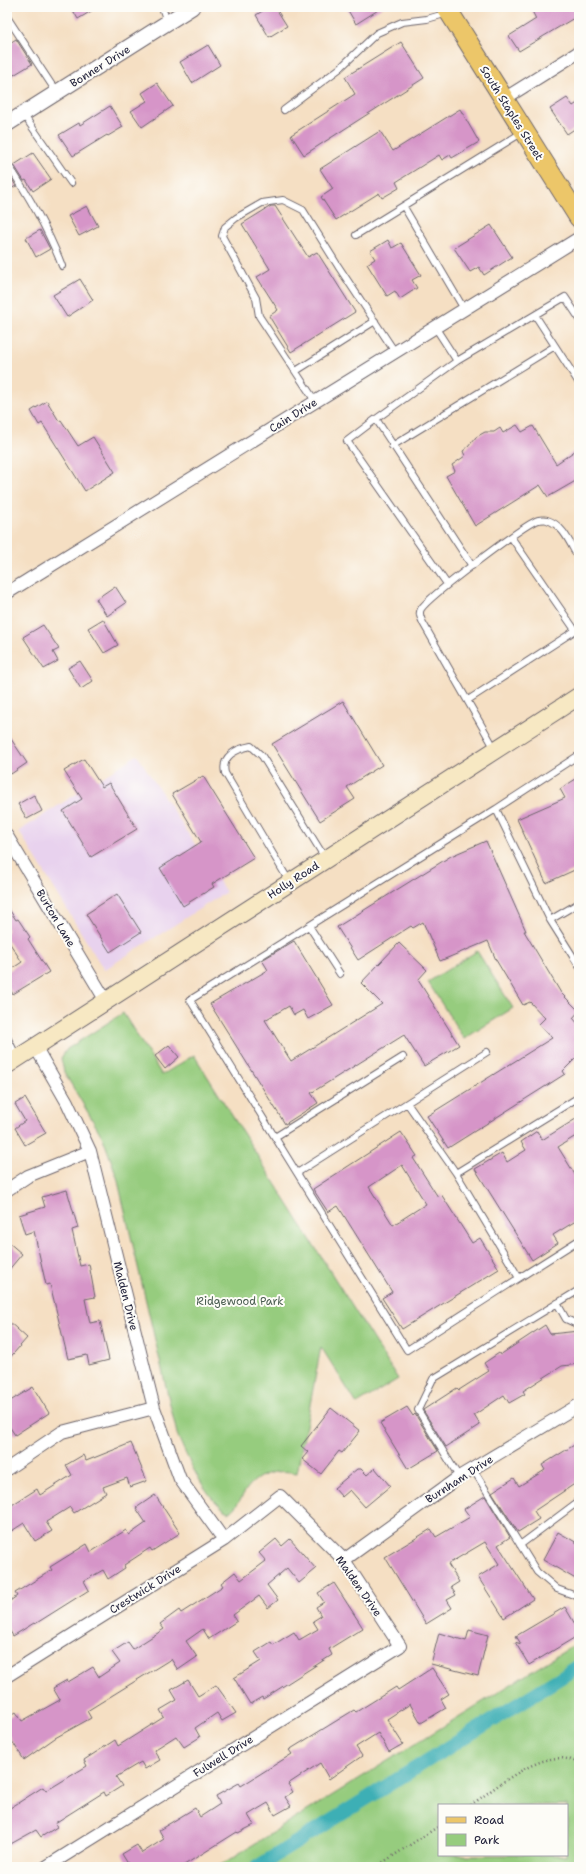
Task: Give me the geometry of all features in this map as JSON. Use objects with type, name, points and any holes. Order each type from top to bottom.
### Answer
[{"type":"main road","name":"South Staples Street","points":[[448,10],[579,218]]},
{"type":"main road","name":"Holly Road","points":[[13,1061],[36,1048],[106,1001],[579,696]]},
{"type":"street","name":"Bonner Drive","points":[[7,124],[192,7]]},
{"type":"street","points":[[504,99],[579,52]]},
{"type":"street","name":"Cain Drive","points":[[7,593],[579,238]]},
{"type":"street","name":"Burton Lane","points":[[7,836],[106,1001]]},
{"type":"street","name":"Malden Drive","points":[[36,1048],[67,1102],[90,1151],[154,1408],[180,1479],[224,1540]]},
{"type":"street","points":[[7,1190],[28,1176],[90,1151]]},
{"type":"street","name":"Burnham Drive","points":[[344,1560],[459,1477],[579,1405]]},
{"type":"street","points":[[7,1469],[62,1432],[154,1408]]},
{"type":"street","name":"Malden Drive","points":[[280,1496],[344,1560],[400,1646]]},
{"type":"street","name":"Crestwick Drive","points":[[7,1676],[224,1540],[280,1496]]},
{"type":"street","name":"Fulwell Drive","points":[[46,1867],[400,1646]]},
{"type":"lane","points":[[162,7],[168,22]]},
{"type":"lane","points":[[284,110],[339,69],[377,33],[402,22],[428,19],[448,10]]},
{"type":"lane","points":[[7,17],[57,93]]},
{"type":"lane","points":[[23,114],[71,183]]},
{"type":"lane","points":[[356,235],[404,207],[524,132]]},
{"type":"lane","points":[[7,164],[34,206],[54,245],[62,266]]},
{"type":"lane","points":[[315,401],[259,316],[256,298],[222,236],[225,228],[236,218],[262,203],[283,200],[303,210],[395,352]]},
{"type":"lane","points":[[404,207],[464,309]]},
{"type":"lane","points":[[447,584],[347,441],[458,361],[565,297],[579,318]]},
{"type":"lane","points":[[535,315],[579,383]]},
{"type":"lane","points":[[296,371],[375,321]]},
{"type":"lane","points":[[435,327],[458,361]]},
{"type":"lane","points":[[392,446],[555,346]]},
{"type":"lane","points":[[376,419],[392,446],[472,566]]},
{"type":"lane","points":[[495,750],[419,614],[422,608],[447,584],[511,537],[537,520],[547,520],[556,525],[564,533],[578,555]]},
{"type":"lane","points":[[468,700],[577,629],[511,537]]},
{"type":"lane","points":[[290,882],[225,773],[224,768],[228,756],[235,751],[251,746],[262,756],[326,859]]},
{"type":"lane","points":[[579,755],[496,809],[190,1000],[407,1350],[579,1240]]},
{"type":"lane","points":[[496,809],[550,920],[579,966]]},
{"type":"lane","points":[[550,920],[579,902]]},
{"type":"lane","points":[[308,926],[340,974]]},
{"type":"lane","points":[[7,1037],[13,1061]]},
{"type":"lane","points":[[297,1173],[487,1052]]},
{"type":"lane","points":[[275,1137],[404,1057]]},
{"type":"lane","points":[[456,1173],[579,1097]]},
{"type":"lane","points":[[407,1103],[456,1173],[519,1278]]},
{"type":"lane","points":[[459,1477],[418,1410],[433,1379],[579,1290]]},
{"type":"lane","points":[[556,1303],[566,1319],[579,1325]]},
{"type":"lane","points":[[473,1469],[537,1572],[557,1589],[579,1597]]},
{"type":"lane","points":[[520,1545],[579,1501]]},
{"type":"path","points":[[473,1804],[532,1765],[551,1759],[566,1758],[579,1763]]},
{"type":"path","points":[[376,1867],[438,1827]]},
{"type":"shaded area","points":[[137,755],[226,892],[104,970],[19,831]]},
{"type":"green space","points":[[477,951],[513,1008],[464,1039],[428,982]]},
{"type":"green space","name":"Ridgewood Park","points":[[123,1013],[162,1075],[194,1055],[398,1379],[357,1404],[321,1347],[297,1473],[275,1472],[262,1476],[251,1484],[237,1505],[229,1512],[221,1507],[205,1489],[198,1478],[177,1434],[117,1177],[103,1138],[64,1072],[61,1058],[67,1049]]},
{"type":"green space","points":[[579,1642],[579,1867],[217,1867]]},
{"type":"building","points":[[71,7],[98,7],[78,19]]},
{"type":"building","points":[[269,7],[275,7],[287,26],[269,37],[256,15]]},
{"type":"building","points":[[346,7],[383,7],[356,24]]},
{"type":"building","points":[[539,7],[579,7],[579,15],[519,51],[509,36],[536,19],[532,11]]},
{"type":"building","points":[[16,39],[32,64],[7,79],[7,45]]},
{"type":"building","points":[[401,42],[424,78],[304,155],[291,135],[355,94],[345,77]]},
{"type":"building","points":[[208,45],[220,65],[192,83],[180,62]]},
{"type":"building","points":[[157,83],[173,106],[142,127],[131,111],[147,101],[142,93]]},
{"type":"building","points":[[567,98],[573,106],[579,102],[579,126],[567,134],[550,109]]},
{"type":"building","points":[[110,106],[123,127],[73,156],[59,135],[79,123],[80,125]]},
{"type":"building","points":[[460,109],[479,142],[452,158],[450,155],[442,160],[439,155],[396,182],[399,188],[382,198],[379,193],[336,220],[321,197],[333,189],[320,169],[380,131],[393,151]]},
{"type":"building","points":[[33,153],[51,179],[33,191],[26,180],[24,181],[14,165]]},
{"type":"building","points":[[7,171],[16,186],[7,191]]},
{"type":"building","points":[[87,206],[98,226],[79,236],[68,216]]},
{"type":"building","points":[[271,206],[275,206],[308,257],[317,252],[355,312],[291,352],[269,316],[278,310],[257,277],[270,269],[242,224]]},
{"type":"building","points":[[491,225],[512,257],[484,275],[479,267],[470,272],[454,248]]},
{"type":"building","points":[[40,230],[50,249],[36,257],[26,238]]},
{"type":"building","points":[[388,240],[392,248],[401,243],[421,275],[412,280],[417,288],[400,299],[395,291],[387,296],[367,264],[375,259],[370,251]]},
{"type":"building","points":[[80,279],[93,300],[67,317],[53,295]]},
{"type":"building","points":[[47,401],[59,421],[61,420],[78,446],[93,437],[115,472],[85,491],[42,423],[39,425],[31,411]]},
{"type":"building","points":[[517,425],[522,432],[533,426],[556,464],[579,448],[579,479],[548,497],[540,485],[475,526],[446,476],[455,471],[452,465],[465,456],[463,451],[476,437],[485,432],[494,432],[500,428],[503,433]]},
{"type":"building","points":[[115,586],[126,603],[107,616],[96,599]]},
{"type":"building","points":[[103,619],[118,645],[104,653],[88,628]]},
{"type":"building","points":[[43,625],[59,649],[53,652],[58,661],[44,669],[23,637]]},
{"type":"building","points":[[80,661],[93,681],[81,689],[68,668]]},
{"type":"building","points":[[343,701],[382,765],[347,787],[355,799],[320,821],[272,744]]},
{"type":"building","points":[[7,733],[27,763],[11,774],[7,767]]},
{"type":"building","points":[[84,759],[102,787],[109,783],[137,829],[91,857],[63,811],[82,799],[64,771]]},
{"type":"building","points":[[203,776],[254,858],[212,884],[214,887],[183,906],[160,868],[201,842],[172,794]]},
{"type":"building","points":[[579,777],[579,868],[546,883],[517,819],[565,798],[560,789]]},
{"type":"building","points":[[34,795],[42,811],[27,819],[18,804]]},
{"type":"building","points":[[486,841],[526,931],[524,931],[561,993],[579,1011],[573,1018],[579,1025],[579,1055],[563,1071],[565,1074],[448,1148],[427,1116],[552,1038],[539,1024],[545,1018],[530,1002],[523,1005],[496,960],[488,941],[440,961],[423,922],[413,928],[411,926],[358,960],[337,927],[451,856]]},
{"type":"building","points":[[117,894],[141,932],[110,952],[86,914]]},
{"type":"building","points":[[7,906],[30,937],[28,939],[49,972],[13,994],[7,985],[7,972],[22,962],[7,939]]},
{"type":"building","points":[[294,941],[333,1005],[308,1019],[303,1010],[294,1015],[289,1006],[265,1020],[291,1061],[382,1004],[361,983],[399,943],[427,970],[418,980],[459,1045],[424,1066],[404,1035],[311,1093],[318,1103],[285,1124],[210,1004],[268,970],[262,960]]},
{"type":"building","points":[[169,1045],[179,1057],[165,1069],[155,1056]]},
{"type":"building","points":[[25,1098],[46,1133],[25,1145],[15,1128],[25,1121],[15,1104]]},
{"type":"building","points":[[579,1117],[579,1134],[558,1147],[579,1181],[579,1219],[553,1235],[558,1243],[532,1260],[475,1169],[502,1153],[507,1162],[526,1150],[521,1142],[537,1131],[542,1140]]},
{"type":"building","points":[[401,1132],[417,1156],[413,1158],[438,1197],[441,1194],[472,1243],[480,1238],[499,1269],[402,1329],[382,1298],[392,1292],[338,1206],[328,1212],[313,1189]],"holes":[[[402,1165],[426,1204],[393,1225],[369,1187]]]},
{"type":"building","points":[[67,1190],[78,1228],[72,1230],[80,1266],[89,1264],[95,1297],[85,1299],[90,1323],[100,1321],[109,1360],[89,1365],[87,1355],[68,1359],[50,1284],[46,1285],[34,1231],[25,1234],[19,1215],[45,1207],[42,1197]]},
{"type":"building","points":[[7,1241],[22,1254],[7,1272]]},
{"type":"building","points":[[7,1320],[27,1338],[7,1361]]},
{"type":"building","points":[[545,1325],[550,1334],[579,1331],[579,1364],[562,1366],[523,1391],[525,1394],[509,1403],[504,1395],[474,1415],[480,1425],[446,1447],[423,1410],[457,1388],[459,1390],[489,1371],[484,1363],[499,1353],[500,1355]]},
{"type":"building","points":[[33,1387],[49,1413],[15,1435],[7,1423],[7,1403]]},
{"type":"building","points":[[407,1407],[413,1416],[415,1414],[438,1451],[408,1469],[380,1423]]},
{"type":"building","points":[[331,1408],[360,1431],[342,1453],[339,1451],[321,1474],[302,1459],[308,1452],[301,1446]]},
{"type":"building","points":[[579,1442],[579,1481],[534,1511],[539,1519],[518,1532],[492,1492],[514,1478],[519,1486],[545,1470],[542,1465]]},
{"type":"building","points":[[131,1443],[147,1481],[130,1487],[127,1478],[103,1487],[106,1493],[74,1513],[70,1507],[46,1522],[52,1531],[35,1541],[24,1523],[7,1534],[7,1508],[37,1489],[40,1495],[72,1475],[66,1465],[83,1455],[86,1461]]},
{"type":"building","points":[[375,1468],[390,1486],[365,1507],[350,1490],[342,1497],[334,1488],[357,1469],[361,1469],[367,1475]]},
{"type":"building","points":[[155,1495],[180,1533],[152,1551],[150,1548],[124,1565],[125,1568],[108,1579],[103,1570],[84,1581],[89,1590],[13,1636],[7,1626],[7,1603],[17,1596],[15,1593],[52,1570],[50,1567],[87,1544],[91,1552],[126,1530],[129,1535],[146,1523],[136,1508]]},
{"type":"building","points":[[485,1496],[510,1537],[498,1545],[533,1599],[504,1618],[478,1577],[499,1564],[485,1542],[448,1564],[459,1582],[451,1587],[456,1595],[447,1600],[452,1608],[426,1624],[385,1557],[431,1529],[436,1537],[470,1517],[464,1509]]},
{"type":"building","points":[[558,1532],[579,1544],[579,1581],[543,1560]]},
{"type":"building","points":[[276,1539],[282,1546],[290,1539],[316,1569],[299,1583],[287,1568],[267,1585],[278,1600],[268,1608],[259,1596],[233,1615],[237,1621],[209,1639],[203,1629],[186,1641],[197,1657],[178,1670],[171,1659],[87,1711],[91,1718],[55,1738],[24,1760],[7,1733],[7,1718],[16,1712],[22,1721],[60,1700],[53,1688],[67,1680],[68,1682],[93,1667],[99,1677],[120,1663],[112,1652],[128,1642],[133,1649],[164,1629],[160,1624],[179,1610],[181,1613],[223,1586],[221,1583],[235,1572],[241,1580],[266,1561],[259,1553]]},
{"type":"building","points":[[334,1583],[363,1628],[329,1649],[332,1655],[263,1699],[262,1697],[250,1704],[234,1678],[261,1661],[255,1652],[271,1642],[273,1645],[294,1632],[299,1640],[318,1629],[313,1621],[321,1616],[316,1607],[324,1602],[318,1593]]},
{"type":"building","points":[[565,1607],[579,1631],[579,1635],[529,1665],[515,1642],[521,1644],[516,1636]]},
{"type":"building","points":[[469,1630],[488,1635],[478,1676],[431,1664],[439,1633],[466,1641]]},
{"type":"building","points":[[432,1668],[449,1694],[441,1699],[446,1708],[421,1723],[410,1704],[387,1719],[403,1744],[389,1752],[378,1733],[356,1747],[362,1756],[329,1779],[320,1763],[288,1784],[293,1792],[285,1797],[291,1806],[275,1815],[268,1803],[248,1815],[254,1825],[238,1833],[237,1832],[181,1867],[130,1867],[122,1854],[137,1845],[142,1853],[164,1839],[159,1830],[195,1808],[200,1817],[220,1804],[216,1796],[239,1783],[241,1786],[292,1754],[289,1750],[354,1710],[356,1712],[396,1687],[398,1690]]},
{"type":"building","points":[[188,1680],[198,1696],[216,1685],[236,1713],[222,1721],[217,1713],[195,1728],[200,1737],[184,1747],[176,1736],[154,1750],[160,1760],[145,1769],[141,1762],[116,1777],[122,1786],[106,1796],[104,1792],[55,1823],[57,1827],[41,1837],[36,1830],[7,1846],[7,1810],[43,1787],[46,1791],[87,1766],[84,1760],[115,1740],[118,1746],[164,1717],[160,1710],[177,1700],[171,1690]]},
{"type":"waterway","points":[[257,1867],[579,1666]]}]
